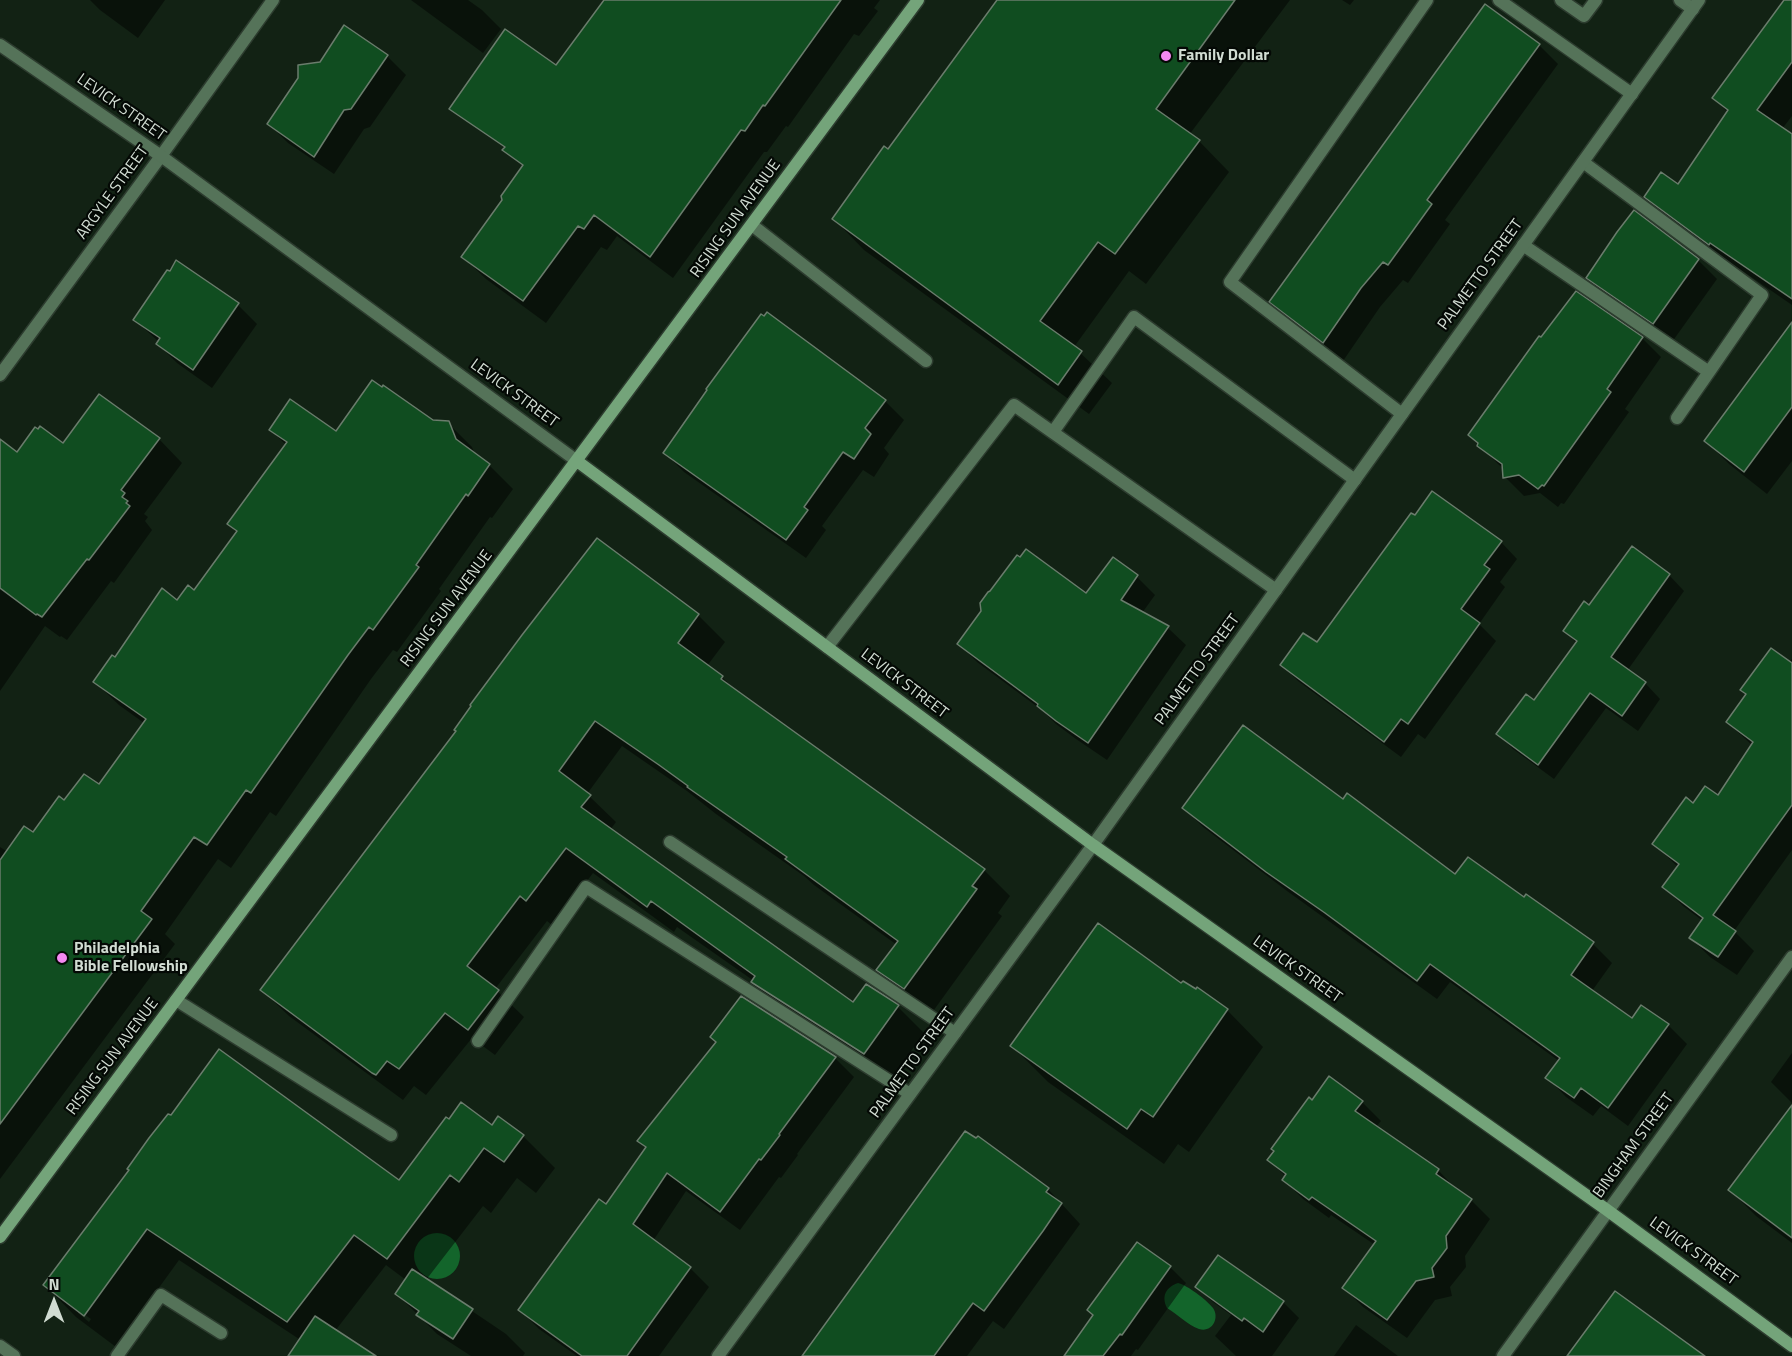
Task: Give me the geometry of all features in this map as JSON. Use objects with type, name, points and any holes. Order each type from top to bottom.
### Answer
[{"type":"main road","name":"RISING SUN AVENUE","points":[[0,1237],[918,0]]},
{"type":"main road","name":"LEVICK STREET","points":[[577,461],[1093,845],[1607,1210],[1792,1346]]},
{"type":"street","name":"ARGYLE STREET","points":[[0,375],[273,0]]},
{"type":"street","points":[[1402,414],[1230,282],[1426,0]]},
{"type":"street","points":[[1499,0],[1632,94]]},
{"type":"street","points":[[1561,0],[1584,16],[1596,0]]},
{"type":"street","points":[[1680,0],[1696,4]]},
{"type":"street","name":"PALMETTO STREET","points":[[718,1356],[1093,845],[1696,4]]},
{"type":"street","name":"LEVICK STREET","points":[[0,45],[161,156],[577,461]]},
{"type":"street","points":[[1583,162],[1762,295],[1677,418]]},
{"type":"street","points":[[752,225],[926,361]]},
{"type":"street","points":[[1523,245],[1709,372]]},
{"type":"street","points":[[1053,432],[1134,317],[1355,480]]},
{"type":"street","points":[[827,647],[1014,405],[1276,590]]},
{"type":"street","points":[[670,842],[955,1033]]},
{"type":"street","points":[[478,1041],[586,887],[910,1094]]},
{"type":"street","name":"BINGHAM STREET","points":[[1503,1356],[1792,957]]},
{"type":"street","points":[[176,1000],[391,1135]]},
{"type":"street","points":[[117,1356],[161,1295],[222,1333]]},
{"type":"street","points":[[0,1346],[14,1356]]},
{"type":"shaded area","points":[[437,1233],[453,1240],[460,1256],[453,1272],[437,1279],[421,1272],[414,1256],[421,1240]]},
{"type":"shaded area","points":[[1178,1283],[1197,1293],[1213,1308],[1216,1316],[1211,1327],[1204,1330],[1199,1329],[1167,1308],[1164,1300],[1166,1292]]},
{"type":"building","points":[[604,0],[841,0],[765,106],[763,105],[745,131],[741,130],[650,257],[594,215],[584,229],[578,226],[523,301],[461,257],[502,200],[501,196],[523,165],[502,150],[505,147],[449,109],[505,29],[556,65]]},
{"type":"building","points":[[997,0],[1235,0],[1156,109],[1200,140],[1115,254],[1098,242],[1040,321],[1082,351],[1058,385],[832,219],[884,146],[888,149]]},
{"type":"building","points":[[1784,0],[1792,0],[1792,62],[1757,110],[1792,134],[1792,299],[1710,243],[1709,245],[1644,197],[1661,172],[1678,184],[1728,110],[1712,98]]},
{"type":"building","points":[[1485,4],[1540,44],[1427,200],[1432,204],[1388,265],[1383,262],[1361,288],[1323,343],[1269,302]]},
{"type":"building","points":[[344,25],[388,55],[351,109],[344,110],[314,157],[267,124],[298,78],[298,65],[320,62]]},
{"type":"building","points":[[1634,210],[1699,259],[1653,324],[1586,278]]},
{"type":"building","points":[[176,260],[239,303],[193,370],[156,344],[160,338],[133,320]]},
{"type":"building","points":[[1576,291],[1643,337],[1607,389],[1611,392],[1544,486],[1538,489],[1519,475],[1503,478],[1502,464],[1477,446],[1478,443],[1468,435],[1539,336],[1541,337]]},
{"type":"building","points":[[767,312],[886,400],[865,428],[871,434],[854,459],[843,452],[804,507],[808,510],[786,540],[663,453],[761,314],[764,316]]},
{"type":"building","points":[[1792,322],[1792,407],[1744,472],[1704,441]]},
{"type":"building","points":[[372,380],[382,387],[383,385],[433,420],[449,421],[456,439],[490,464],[416,565],[419,567],[373,630],[369,627],[348,655],[251,793],[246,790],[207,845],[194,837],[141,911],[152,919],[0,1124],[0,860],[24,826],[33,832],[59,796],[64,800],[84,774],[99,784],[146,719],[93,682],[112,655],[115,657],[162,588],[177,600],[188,585],[194,590],[237,531],[227,524],[287,442],[269,430],[290,399],[336,431]]},
{"type":"building","points":[[99,394],[160,438],[121,490],[125,493],[122,497],[128,501],[126,503],[130,506],[42,617],[0,588],[0,439],[17,452],[35,427],[38,429],[40,426],[63,443]]},
{"type":"building","points":[[1432,491],[1502,541],[1484,565],[1490,569],[1461,609],[1480,623],[1408,724],[1401,719],[1384,742],[1280,665],[1303,633],[1317,642],[1411,513],[1415,515]]},
{"type":"building","points":[[597,538],[699,614],[678,643],[723,676],[721,679],[985,869],[972,886],[977,889],[904,989],[876,970],[898,941],[785,859],[787,857],[595,721],[559,771],[591,795],[581,807],[853,1002],[866,984],[899,1005],[864,1054],[751,982],[755,976],[651,901],[647,907],[566,848],[526,901],[520,896],[467,966],[499,990],[468,1030],[445,1013],[399,1069],[387,1061],[376,1075],[372,1073],[260,990],[456,731],[454,730],[470,705]]},
{"type":"building","points":[[1632,546],[1670,574],[1611,657],[1646,682],[1622,716],[1590,693],[1538,765],[1496,734],[1526,694],[1534,700],[1577,641],[1563,631],[1584,601],[1589,605]]},
{"type":"building","points":[[1026,549],[1086,593],[1113,557],[1138,575],[1121,600],[1169,626],[1088,743],[957,644],[981,611],[980,603],[1017,555],[1020,557]]},
{"type":"building","points":[[1771,648],[1792,663],[1792,805],[1713,915],[1736,931],[1718,957],[1689,938],[1703,918],[1662,887],[1679,864],[1652,844],[1686,797],[1693,803],[1705,786],[1718,795],[1753,742],[1726,722],[1746,694],[1740,690]]},
{"type":"building","points":[[1243,725],[1343,799],[1347,793],[1455,874],[1468,857],[1524,897],[1526,894],[1594,942],[1571,975],[1632,1018],[1641,1005],[1669,1024],[1608,1108],[1581,1088],[1574,1098],[1545,1078],[1560,1058],[1430,964],[1417,981],[1182,808]]},
{"type":"building","points":[[1098,923],[1181,983],[1183,981],[1196,989],[1197,987],[1228,1009],[1153,1117],[1141,1109],[1127,1129],[1010,1046]]},
{"type":"building","points":[[741,996],[836,1057],[780,1135],[761,1160],[759,1159],[720,1212],[667,1173],[633,1224],[691,1267],[627,1356],[582,1356],[518,1310],[599,1199],[606,1204],[646,1147],[637,1141],[716,1042],[710,1037]]},
{"type":"building","points":[[219,1049],[399,1180],[446,1117],[449,1119],[461,1102],[492,1125],[498,1116],[524,1135],[504,1162],[484,1148],[459,1182],[450,1175],[387,1259],[354,1235],[287,1322],[147,1229],[84,1316],[43,1285],[129,1170],[127,1169],[149,1138],[168,1114],[171,1115]]},
{"type":"building","points":[[1329,1076],[1363,1101],[1355,1111],[1439,1169],[1436,1174],[1472,1199],[1446,1236],[1447,1248],[1432,1268],[1434,1277],[1416,1281],[1387,1320],[1342,1288],[1376,1241],[1312,1197],[1309,1200],[1282,1180],[1286,1174],[1267,1160],[1274,1151],[1271,1149],[1309,1097],[1312,1100]]},
{"type":"building","points":[[1792,1105],[1792,1238],[1728,1190]]},
{"type":"building","points":[[965,1131],[976,1138],[978,1136],[1049,1188],[1046,1192],[1062,1203],[1043,1231],[984,1311],[973,1303],[934,1356],[802,1356]]},
{"type":"building","points":[[1137,1242],[1171,1266],[1122,1335],[1120,1334],[1103,1356],[1064,1356],[1093,1315],[1087,1310]]},
{"type":"building","points":[[1218,1255],[1284,1301],[1263,1332],[1244,1318],[1242,1321],[1195,1287]]},
{"type":"building","points":[[412,1269],[473,1309],[453,1339],[416,1315],[419,1311],[395,1294]]},
{"type":"building","points":[[1615,1291],[1705,1356],[1567,1356]]},
{"type":"building","points":[[315,1316],[376,1356],[288,1356]]},
{"type":"place","name":"Family Dollar","points":[[1166,56]]},
{"type":"place","name":"Philadelphia Bible Fellowship","points":[[62,958]]}]
